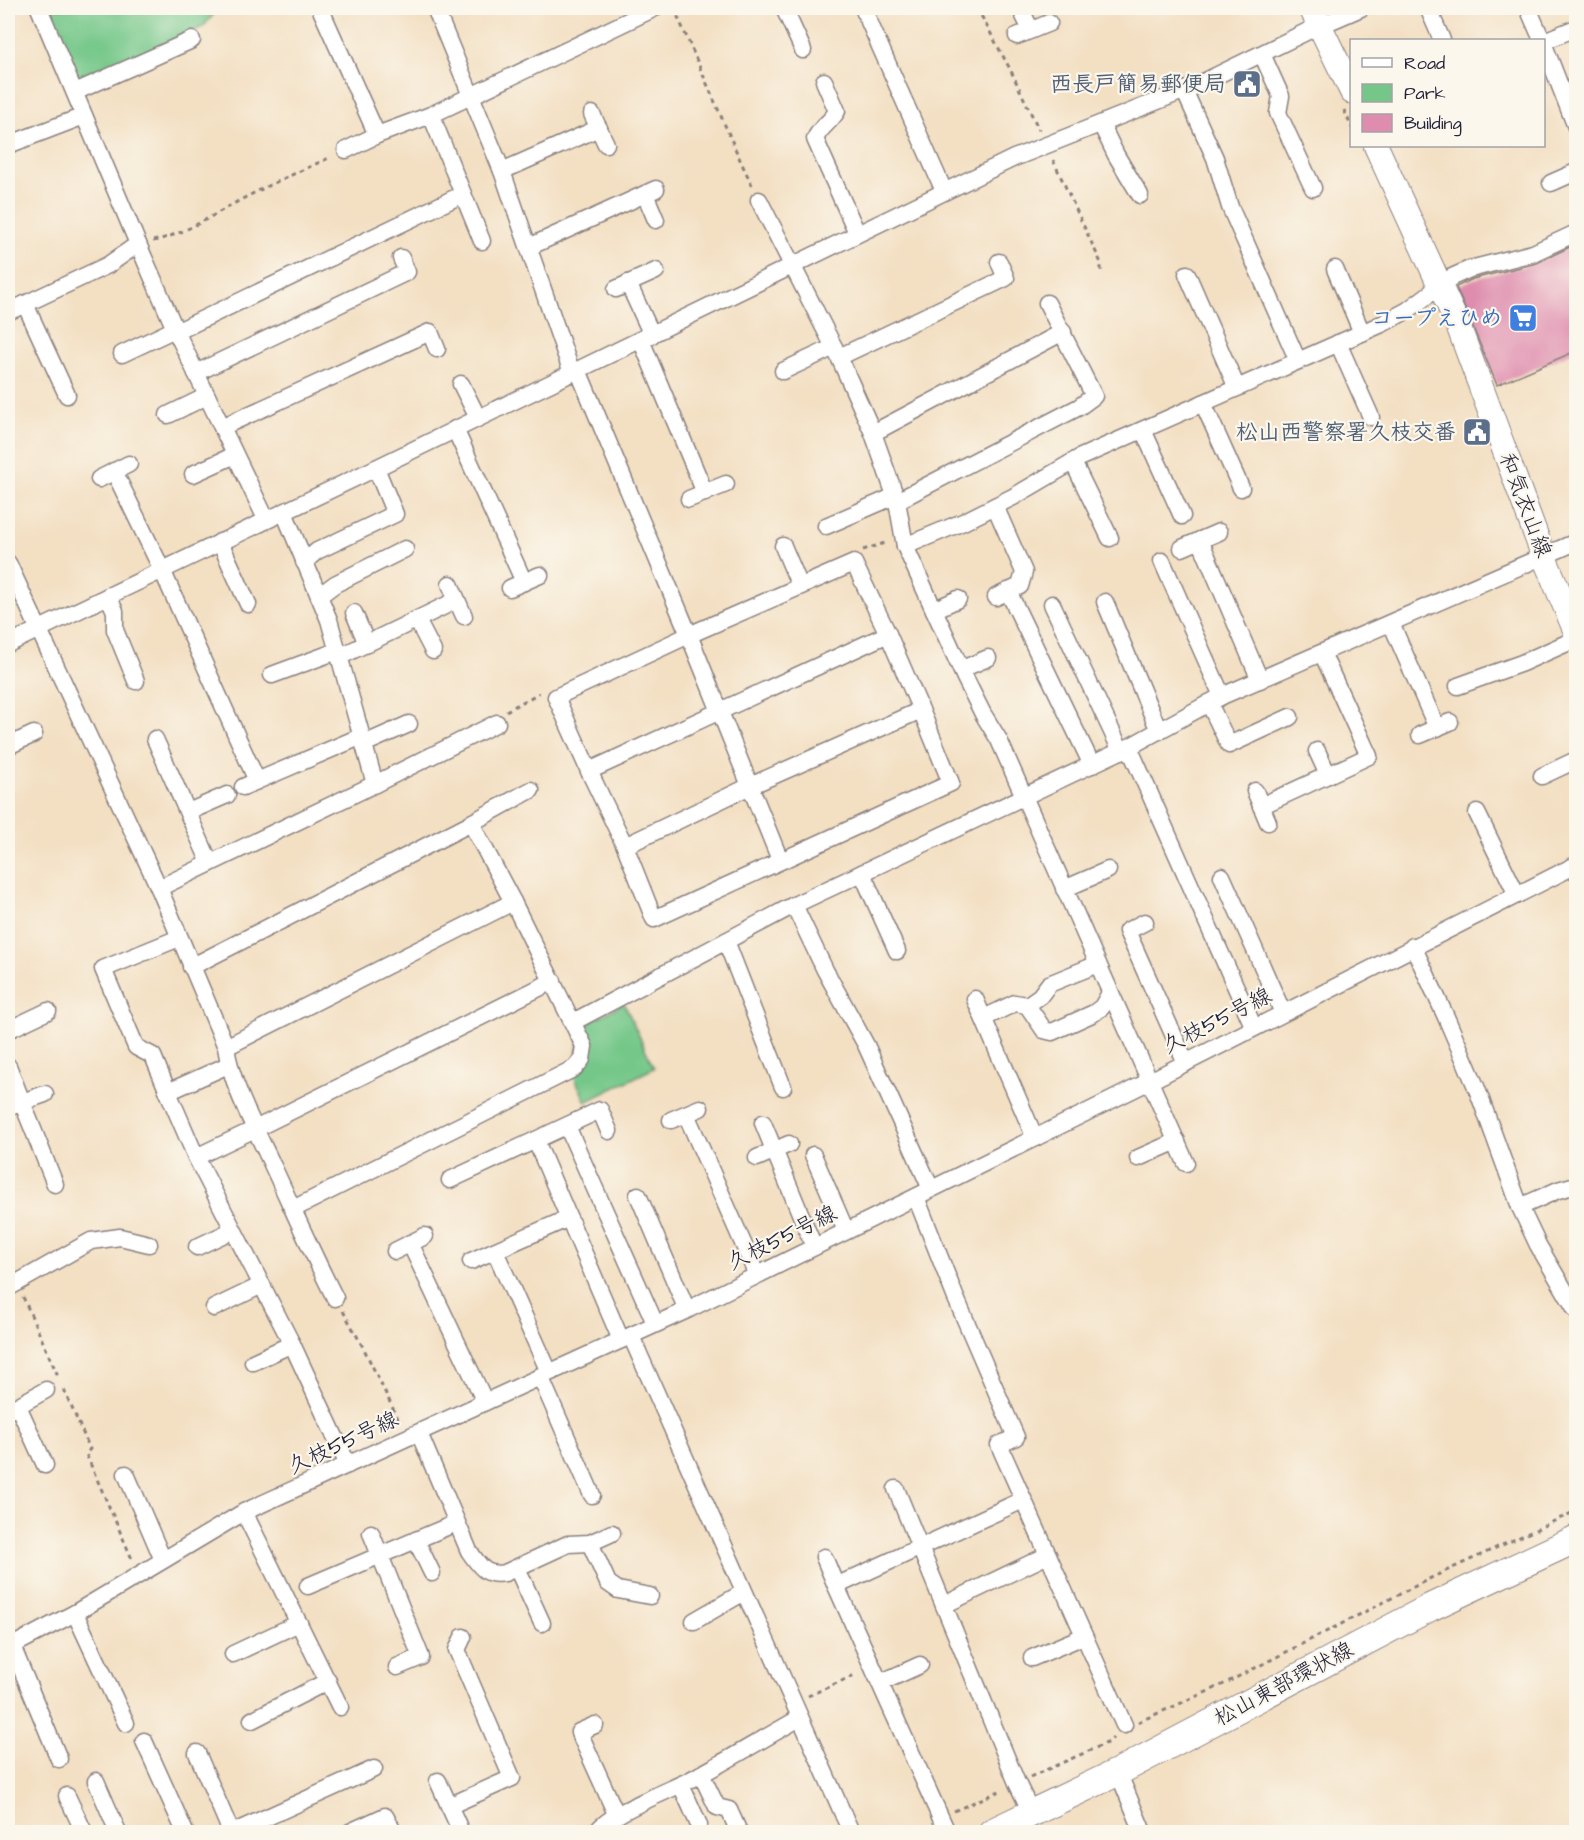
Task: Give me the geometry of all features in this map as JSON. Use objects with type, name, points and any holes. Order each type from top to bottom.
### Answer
[{"type":"main road","points":[[1316,16],[1350,88]]},
{"type":"main road","name":"和気衣山線","points":[[1376,147],[1458,325],[1544,556],[1576,632]]},
{"type":"main road","name":"松山東部環状線","points":[[992,1833],[1118,1772],[1431,1607],[1576,1539]]},
{"type":"street","points":[[39,8],[176,330],[266,519]]},
{"type":"street","points":[[435,8],[502,171],[575,371],[689,635],[780,860]]},
{"type":"street","points":[[346,150],[377,135],[431,115],[655,8]]},
{"type":"street","points":[[784,8],[803,50]]},
{"type":"street","points":[[863,8],[944,191]]},
{"type":"street","points":[[1020,8],[1024,33],[1048,23]]},
{"type":"street","points":[[8,644],[1014,158],[1184,90],[1262,54],[1316,16],[1361,8]]},
{"type":"street","points":[[1428,8],[1442,39]]},
{"type":"street","points":[[1528,8],[1542,39]]},
{"type":"street","points":[[318,12],[377,135]]},
{"type":"street","points":[[1545,41],[1576,28]]},
{"type":"street","points":[[75,92],[192,40]]},
{"type":"street","points":[[1545,47],[1576,127]]},
{"type":"street","points":[[1262,54],[1281,96],[1278,113],[1300,175],[1313,188]]},
{"type":"street","points":[[824,81],[837,111],[833,118],[819,130],[815,139],[857,233]]},
{"type":"street","points":[[1184,90],[1215,158],[1230,207],[1298,361]]},
{"type":"street","points":[[431,115],[482,241]]},
{"type":"street","points":[[8,145],[84,116]]},
{"type":"street","points":[[502,171],[596,121],[606,144]]},
{"type":"street","points":[[1101,123],[1116,155],[1140,195]]},
{"type":"street","points":[[1551,183],[1576,172]]},
{"type":"street","points":[[529,247],[650,192],[656,220]]},
{"type":"street","points":[[122,354],[463,194]]},
{"type":"street","points":[[759,200],[837,352],[873,433],[896,498],[906,546],[983,714],[999,740],[1186,1163]]},
{"type":"street","points":[[906,546],[995,506],[1045,480],[1073,462],[1362,333],[1408,310],[1452,277],[1470,269],[1533,253],[1576,233]]},
{"type":"street","points":[[8,312],[108,265],[138,244]]},
{"type":"street","points":[[196,374],[406,272],[401,258]]},
{"type":"street","points":[[783,371],[837,352],[1006,278],[999,262]]},
{"type":"street","points":[[1335,269],[1362,333]]},
{"type":"street","points":[[656,271],[622,286],[646,337],[705,493]]},
{"type":"street","points":[[1187,274],[1237,388]]},
{"type":"street","points":[[826,526],[896,498],[1078,407],[1094,396],[1047,303]]},
{"type":"street","points":[[25,304],[66,395]]},
{"type":"street","points":[[222,428],[430,332],[437,349]]},
{"type":"street","points":[[873,433],[1063,332]]},
{"type":"street","points":[[1338,343],[1371,417]]},
{"type":"street","points":[[461,384],[478,418]]},
{"type":"street","points":[[168,415],[207,396]]},
{"type":"street","points":[[1203,403],[1241,488]]},
{"type":"street","points":[[455,429],[517,585],[540,575]]},
{"type":"street","points":[[1143,430],[1182,516]]},
{"type":"street","points":[[193,474],[235,455]]},
{"type":"street","points":[[1073,462],[1110,538]]},
{"type":"street","points":[[304,562],[317,551],[395,514],[376,468]]},
{"type":"street","points":[[114,471],[162,570],[250,784],[409,724]]},
{"type":"street","points":[[689,499],[726,484]]},
{"type":"street","points":[[995,506],[1024,572],[1020,586],[1002,594],[1092,765]]},
{"type":"street","points":[[284,512],[329,620],[375,784]]},
{"type":"street","points":[[1182,548],[1219,532]]},
{"type":"street","points":[[1200,540],[1260,680]]},
{"type":"street","points":[[220,542],[248,604]]},
{"type":"street","points":[[573,1022],[794,905],[1125,749],[1215,700],[1576,542]]},
{"type":"street","points":[[783,546],[800,586]]},
{"type":"street","points":[[319,596],[335,584],[405,549]]},
{"type":"street","points":[[1162,561],[1215,700],[1229,745],[1277,732],[1290,717]]},
{"type":"street","points":[[8,563],[159,888],[226,1047],[228,1065],[255,1129],[335,1298]]},
{"type":"street","points":[[854,563],[888,634],[951,783],[654,919],[625,846],[556,697],[800,586],[854,563]]},
{"type":"street","points":[[272,675],[368,644],[417,620],[461,608],[450,584]]},
{"type":"street","points":[[108,596],[115,611],[115,630],[136,681]]},
{"type":"street","points":[[934,610],[958,599]]},
{"type":"street","points":[[1105,602],[1159,731]]},
{"type":"street","points":[[1052,604],[1125,749],[1254,1028]]},
{"type":"street","points":[[354,613],[368,644]]},
{"type":"street","points":[[417,620],[433,651]]},
{"type":"street","points":[[1391,623],[1444,724],[1420,735]]},
{"type":"street","points":[[589,771],[888,634]]},
{"type":"street","points":[[1458,686],[1521,663],[1576,639]]},
{"type":"street","points":[[1268,822],[1258,798],[1328,775],[1369,756],[1355,708],[1322,653]]},
{"type":"street","points":[[962,669],[988,658]]},
{"type":"street","points":[[625,846],[750,786],[921,710]]},
{"type":"street","points":[[159,888],[496,723]]},
{"type":"street","points":[[8,746],[34,734]]},
{"type":"street","points":[[155,739],[210,863]]},
{"type":"street","points":[[1317,751],[1328,775]]},
{"type":"street","points":[[1542,776],[1576,760]]},
{"type":"street","points":[[191,967],[531,790]]},
{"type":"street","points":[[188,812],[226,795]]},
{"type":"street","points":[[1477,813],[1517,895]]},
{"type":"street","points":[[293,1209],[575,1068],[582,1059],[584,1046],[573,1022],[471,823]]},
{"type":"street","name":"久枝55号線","points":[[10,1647],[75,1613],[244,1512],[687,1310],[1186,1063],[1576,865]]},
{"type":"street","points":[[1064,889],[1108,870]]},
{"type":"street","points":[[862,873],[897,951]]},
{"type":"street","points":[[1222,876],[1283,1013]]},
{"type":"street","points":[[226,1047],[513,902]]},
{"type":"street","points":[[794,905],[825,970],[866,1045],[923,1193],[955,1296],[1016,1437],[999,1445],[1124,1725]]},
{"type":"street","points":[[1145,922],[1127,930],[1186,1063]]},
{"type":"street","points":[[179,938],[103,969],[136,1047],[153,1056],[196,1157],[292,1344],[348,1465]]},
{"type":"street","points":[[726,941],[783,1087]]},
{"type":"street","points":[[1413,946],[1477,1089],[1520,1207],[1538,1245],[1576,1310]]},
{"type":"street","points":[[984,1018],[1015,1003],[1028,1005],[1040,996],[1049,984],[1098,964]]},
{"type":"street","points":[[196,1157],[553,981]]},
{"type":"street","points":[[1028,1005],[1044,1030],[1052,1032],[1094,1013],[1102,1007],[1110,993]]},
{"type":"street","points":[[975,999],[1035,1138]]},
{"type":"street","points":[[8,1030],[48,1011]]},
{"type":"street","points":[[168,1092],[228,1065]]},
{"type":"street","points":[[8,1066],[15,1105],[55,1184]]},
{"type":"street","points":[[15,1105],[45,1094]]},
{"type":"street","points":[[450,1180],[600,1110],[609,1131]]},
{"type":"street","points":[[686,1114],[720,1173],[757,1275]]},
{"type":"street","points":[[763,1123],[782,1147],[814,1247]]},
{"type":"street","points":[[567,1126],[655,1323]]},
{"type":"street","points":[[536,1140],[569,1218],[744,1592],[850,1833]]},
{"type":"street","points":[[1138,1158],[1177,1141]]},
{"type":"street","points":[[757,1158],[782,1147]]},
{"type":"street","points":[[813,1155],[846,1231]]},
{"type":"street","points":[[1520,1207],[1558,1190],[1576,1185]]},
{"type":"street","points":[[638,1195],[687,1310]]},
{"type":"street","points":[[471,1261],[569,1218]]},
{"type":"street","points":[[197,1247],[233,1230]]},
{"type":"street","points":[[12,1286],[91,1241],[120,1237],[149,1244]]},
{"type":"street","points":[[410,1243],[485,1402]]},
{"type":"street","points":[[495,1251],[592,1495]]},
{"type":"street","points":[[214,1308],[262,1285]]},
{"type":"street","points":[[253,1362],[292,1344]]},
{"type":"street","points":[[45,1465],[13,1408],[46,1390]]},
{"type":"street","points":[[413,1435],[469,1551],[482,1569],[494,1575],[517,1568],[568,1544],[590,1543],[612,1533]]},
{"type":"street","points":[[126,1474],[163,1560]]},
{"type":"street","points":[[896,1489],[1017,1783],[1032,1814]]},
{"type":"street","points":[[836,1586],[1023,1500]]},
{"type":"street","points":[[244,1512],[340,1707]]},
{"type":"street","points":[[308,1586],[456,1522]]},
{"type":"street","points":[[371,1533],[421,1657],[397,1667]]},
{"type":"street","points":[[416,1540],[432,1573]]},
{"type":"street","points":[[590,1543],[608,1583],[618,1590],[650,1596]]},
{"type":"street","points":[[944,1605],[1048,1555]]},
{"type":"street","points":[[824,1557],[943,1825]]},
{"type":"street","points":[[517,1568],[542,1623]]},
{"type":"street","points":[[694,1622],[744,1592]]},
{"type":"street","points":[[75,1613],[126,1723]]},
{"type":"street","points":[[233,1654],[299,1623]]},
{"type":"street","points":[[1032,1658],[1084,1636]]},
{"type":"street","points":[[449,1806],[512,1778],[457,1650],[463,1637]]},
{"type":"street","points":[[10,1647],[59,1759]]},
{"type":"street","points":[[879,1683],[920,1665]]},
{"type":"street","points":[[252,1720],[328,1681]]},
{"type":"street","points":[[597,1833],[600,1826],[701,1774],[797,1710]]},
{"type":"street","points":[[594,1725],[579,1732],[617,1816]]},
{"type":"street","points":[[144,1741],[185,1833]]},
{"type":"street","points":[[197,1753],[232,1833],[374,1769]]},
{"type":"street","points":[[1118,1772],[1137,1831]]},
{"type":"street","points":[[701,1774],[717,1807],[729,1810],[739,1833]]},
{"type":"street","points":[[96,1781],[118,1833]]},
{"type":"street","points":[[438,1781],[461,1833]]},
{"type":"street","points":[[681,1785],[699,1825]]},
{"type":"street","points":[[67,1796],[84,1833]]},
{"type":"street","points":[[350,1833],[386,1816],[394,1833]]},
{"type":"path","points":[[674,8],[759,200]]},
{"type":"path","points":[[138,244],[168,238],[254,193],[346,150]]},
{"type":"path","points":[[496,723],[510,707],[546,690],[556,697]]},
{"type":"path","points":[[12,1286],[90,1449],[86,1454],[139,1574]]},
{"type":"path","points":[[335,1298],[413,1435]]},
{"type":"path","points":[[912,1833],[943,1825],[1017,1783],[1109,1742],[1124,1725],[1143,1721],[1218,1687],[1422,1582],[1576,1511]]},
{"type":"path","points":[[797,1710],[872,1667]]},
{"type":"green space","points":[[44,8],[219,8],[203,27],[76,83]]},
{"type":"green space","points":[[624,1003],[654,1068],[586,1102],[573,1074],[581,1027]]},
{"type":"building","name":"コープえひめ","points":[[1576,244],[1576,351],[1497,385],[1456,287],[1473,279],[1537,263]]},
{"type":"place","name":"西長戸簡易郵便局","points":[[1247,84]]},
{"type":"place","name":"コープえひめ","points":[[1523,318]]},
{"type":"place","name":"松山西警察署久枝交番","points":[[1477,432]]}]
